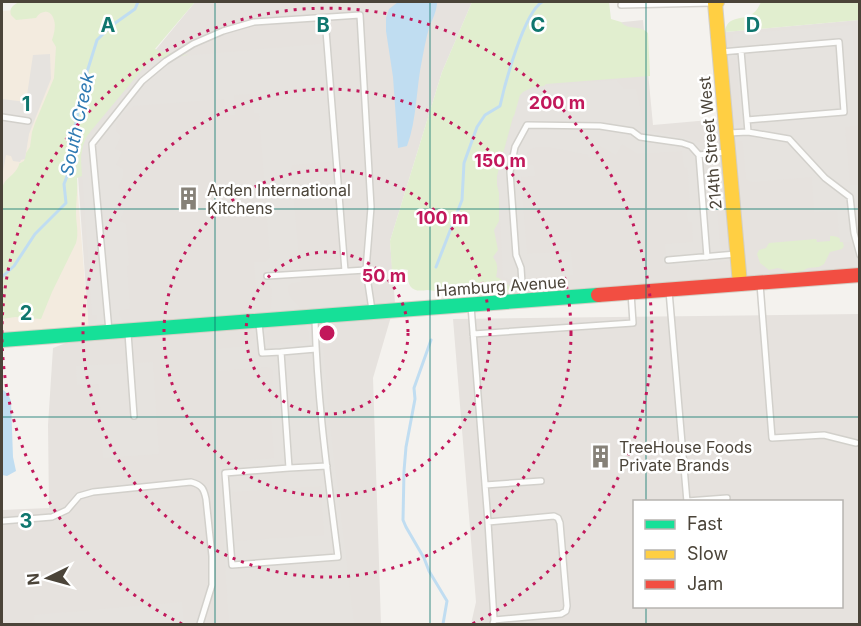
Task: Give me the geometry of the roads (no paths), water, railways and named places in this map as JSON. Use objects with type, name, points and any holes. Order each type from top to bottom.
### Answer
[{"type":"street","name":"214th Street West","points":[[715,2],[740,284]]},
{"type":"street","name":"Hamburg Avenue","points":[[2,340],[860,275]]},
{"type":"lane","points":[[621,5],[715,2]]},
{"type":"lane","points":[[109,332],[92,144],[142,81],[166,61],[193,44],[223,31],[254,22],[360,15],[371,207],[366,270],[373,312]]},
{"type":"lane","points":[[325,18],[345,271]]},
{"type":"lane","points":[[719,52],[839,42],[844,112],[747,120]]},
{"type":"lane","points":[[741,51],[748,132]]},
{"type":"lane","points":[[2,117],[28,121]]},
{"type":"lane","points":[[523,300],[521,268],[516,255],[510,172],[515,147],[527,125],[600,126],[632,131],[640,137],[691,146],[699,154],[707,257]]},
{"type":"lane","points":[[726,134],[748,132],[789,139],[825,178],[850,197],[854,233],[860,255]]},
{"type":"lane","points":[[699,154],[728,152]]},
{"type":"lane","points":[[669,260],[737,254]]},
{"type":"lane","points":[[267,276],[366,270]]},
{"type":"lane","points":[[760,282],[771,438],[824,435],[856,443]]},
{"type":"lane","points":[[669,289],[687,500]]},
{"type":"lane","points":[[473,334],[633,323],[631,292]]},
{"type":"lane","points":[[471,304],[494,622],[561,615],[566,611],[558,518],[554,516],[488,522]]},
{"type":"lane","points":[[315,317],[327,466],[338,557],[232,565],[225,473],[327,466]]},
{"type":"lane","points":[[259,321],[262,353],[316,349]]},
{"type":"lane","points":[[128,331],[134,416]]},
{"type":"lane","points":[[281,352],[289,468]]},
{"type":"lane","points":[[485,485],[541,481]]},
{"type":"lane","points":[[2,521],[52,517],[67,510],[79,496],[93,492],[191,482],[199,484],[206,500],[212,556],[212,585],[200,624]]},
{"type":"lane","points":[[700,500],[727,498]]},
{"type":"water","points":[[398,2],[437,2],[424,48],[410,136],[407,146],[398,148],[386,18],[389,9]]},
{"type":"water","points":[[2,389],[11,401],[13,457],[16,471],[7,476],[2,475]]},
{"type":"waterway","name":"South Creek","points":[[2,277],[14,266],[35,234],[66,203],[64,184],[69,171],[69,154],[82,88],[97,40],[111,26],[135,9],[138,2]]},
{"type":"waterway","points":[[436,267],[462,200],[464,163],[477,127],[485,115],[500,106],[522,34],[535,9],[542,2]]},
{"type":"waterway","points":[[431,340],[414,388],[415,399],[406,447],[403,520],[447,601],[443,624]]},
{"type":"place","name":"Arden International Kitchens","points":[[189,199]]},
{"type":"place","name":"TreeHouse Foods Private Brands","points":[[601,456]]}]
